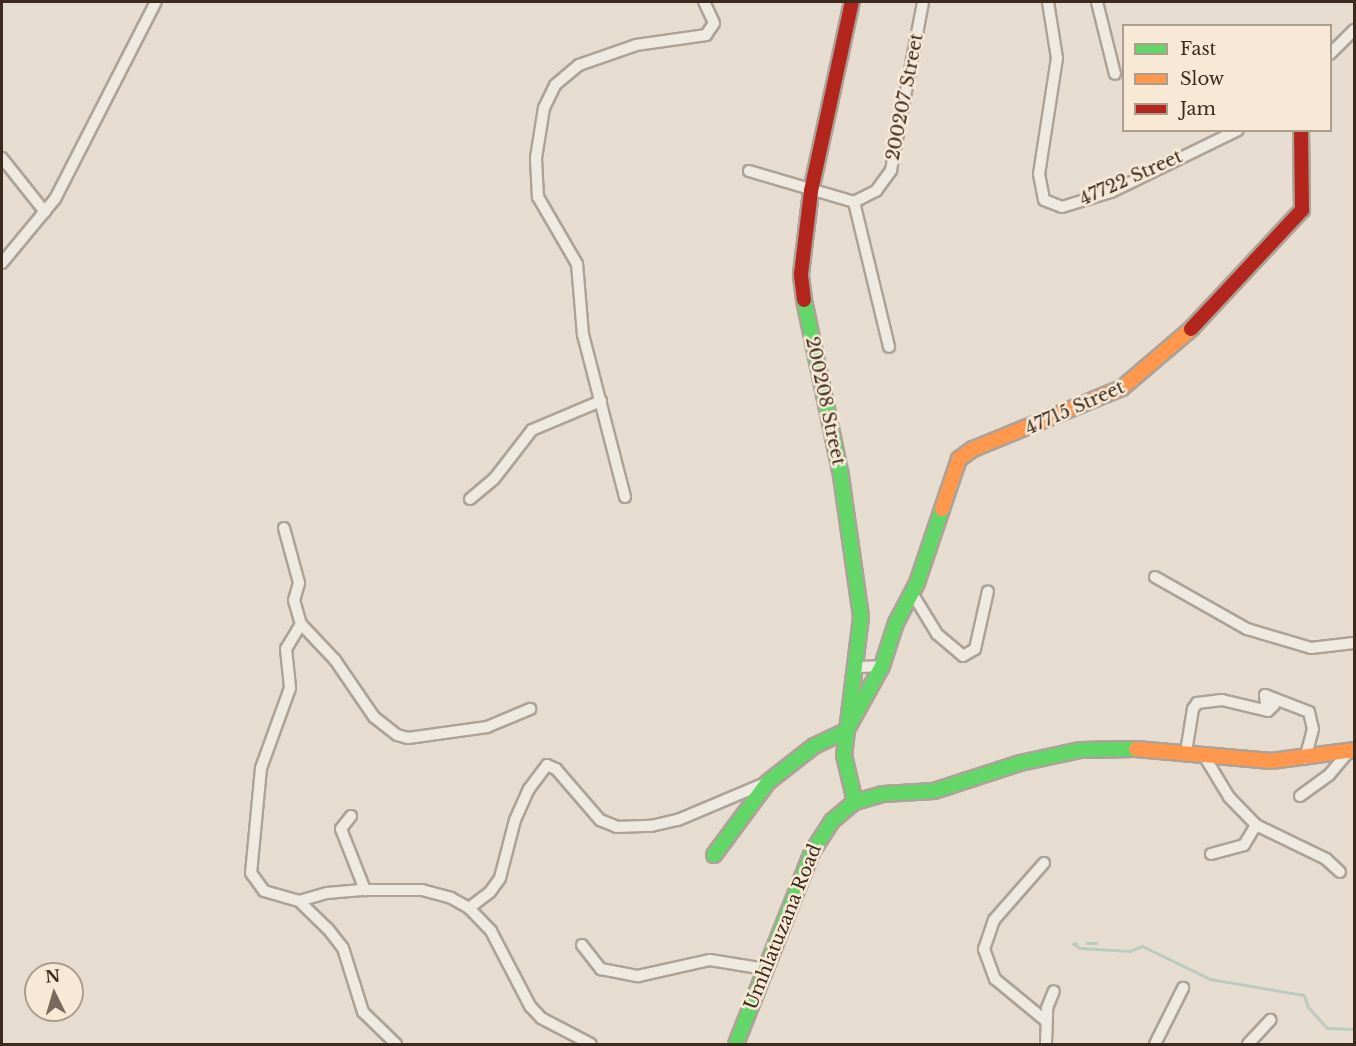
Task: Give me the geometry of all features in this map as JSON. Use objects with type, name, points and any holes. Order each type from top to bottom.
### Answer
[{"type":"street","points":[[2,263],[45,212],[156,2]]},
{"type":"street","points":[[625,497],[615,469],[601,401],[583,335],[577,264],[538,197],[536,158],[544,108],[555,85],[587,61],[636,45],[706,35],[714,22],[704,2]]},
{"type":"street","name":"200208 Street","points":[[852,2],[811,191],[803,247],[804,302],[841,476],[861,617],[858,667],[844,755],[855,802]]},
{"type":"street","name":"200207 Street","points":[[854,202],[876,191],[891,170],[923,2]]},
{"type":"street","name":"47722 Street","points":[[1048,2],[1057,58],[1039,174],[1044,200],[1062,207],[1088,200],[1234,132]]},
{"type":"street","points":[[1097,2],[1115,74]]},
{"type":"street","points":[[1332,52],[1354,30]]},
{"type":"street","name":"47715 Street","points":[[846,731],[882,666],[912,593],[959,459],[974,449],[1090,403],[1133,381],[1184,337],[1298,216],[1304,205],[1298,152],[1301,132]]},
{"type":"street","points":[[2,158],[45,212]]},
{"type":"street","points":[[749,171],[854,202],[889,347]]},
{"type":"street","points":[[470,499],[494,479],[532,430],[601,401]]},
{"type":"street","points":[[284,528],[299,583],[294,600],[301,624],[335,660],[374,717],[397,735],[408,738],[487,727],[530,709]]},
{"type":"street","points":[[1155,577],[1247,629],[1311,648],[1354,643]]},
{"type":"street","points":[[912,593],[937,633],[963,656],[975,649],[988,591]]},
{"type":"street","points":[[301,624],[286,649],[290,688],[261,768],[251,863],[254,880],[264,891],[299,902],[343,948],[357,1003],[367,1019],[396,1044]]},
{"type":"street","points":[[858,667],[882,666]]},
{"type":"street","points":[[1186,752],[1192,709],[1197,703],[1222,700],[1268,711],[1274,705],[1266,704],[1265,696],[1309,712],[1313,729],[1305,759]]},
{"type":"street","points":[[714,855],[768,782],[807,751],[846,731]]},
{"type":"street","name":"Umhlatuzana Road","points":[[736,1044],[812,852],[832,821],[855,802],[883,794],[934,791],[1020,763],[1080,750],[1186,752],[1271,761],[1305,759],[1352,750]]},
{"type":"street","points":[[1300,796],[1329,775],[1352,750]]},
{"type":"street","points":[[1203,754],[1229,797],[1256,825],[1326,859],[1340,872]]},
{"type":"street","points":[[469,908],[490,892],[500,878],[507,841],[529,789],[543,768],[551,765],[600,820],[617,827],[650,826],[678,820],[768,782]]},
{"type":"street","points":[[351,816],[342,829],[365,890]]},
{"type":"street","points":[[1211,854],[1244,845],[1256,825]]},
{"type":"street","points":[[1044,863],[994,920],[984,949],[995,979],[1046,1021]]},
{"type":"street","points":[[299,902],[327,893],[365,890],[438,893],[469,908],[490,931],[530,1006],[541,1018],[591,1044]]},
{"type":"street","points":[[582,945],[601,969],[638,976],[710,960],[765,969]]},
{"type":"street","points":[[1155,1044],[1183,988]]},
{"type":"street","points":[[1046,1044],[1046,1021],[1054,991]]},
{"type":"street","points":[[1248,1044],[1270,1020]]},
{"type":"waterway","points":[[1076,943],[1073,944],[1080,948],[1130,951],[1142,946],[1210,979],[1304,995],[1308,1007],[1327,1028],[1354,1029]]},
{"type":"waterway","points":[[1087,943],[1096,943]]},
{"type":"traffic: fast","points":[[804,300],[841,476],[861,617],[844,755],[855,802]]},
{"type":"traffic: fast","points":[[714,855],[768,782],[814,746],[846,731],[882,666],[896,623],[917,583],[942,509]]},
{"type":"traffic: fast","points":[[736,1044],[812,852],[832,821],[855,802],[883,794],[934,791],[1020,763],[1080,750],[1136,749]]},
{"type":"traffic: slow","points":[[942,509],[959,459],[973,449],[1122,388],[1191,329]]},
{"type":"traffic: slow","points":[[1136,749],[1271,761],[1354,750]]},
{"type":"traffic: jam","points":[[804,300],[801,274],[811,191],[852,2]]},
{"type":"traffic: jam","points":[[1191,329],[1302,210],[1301,132]]}]
